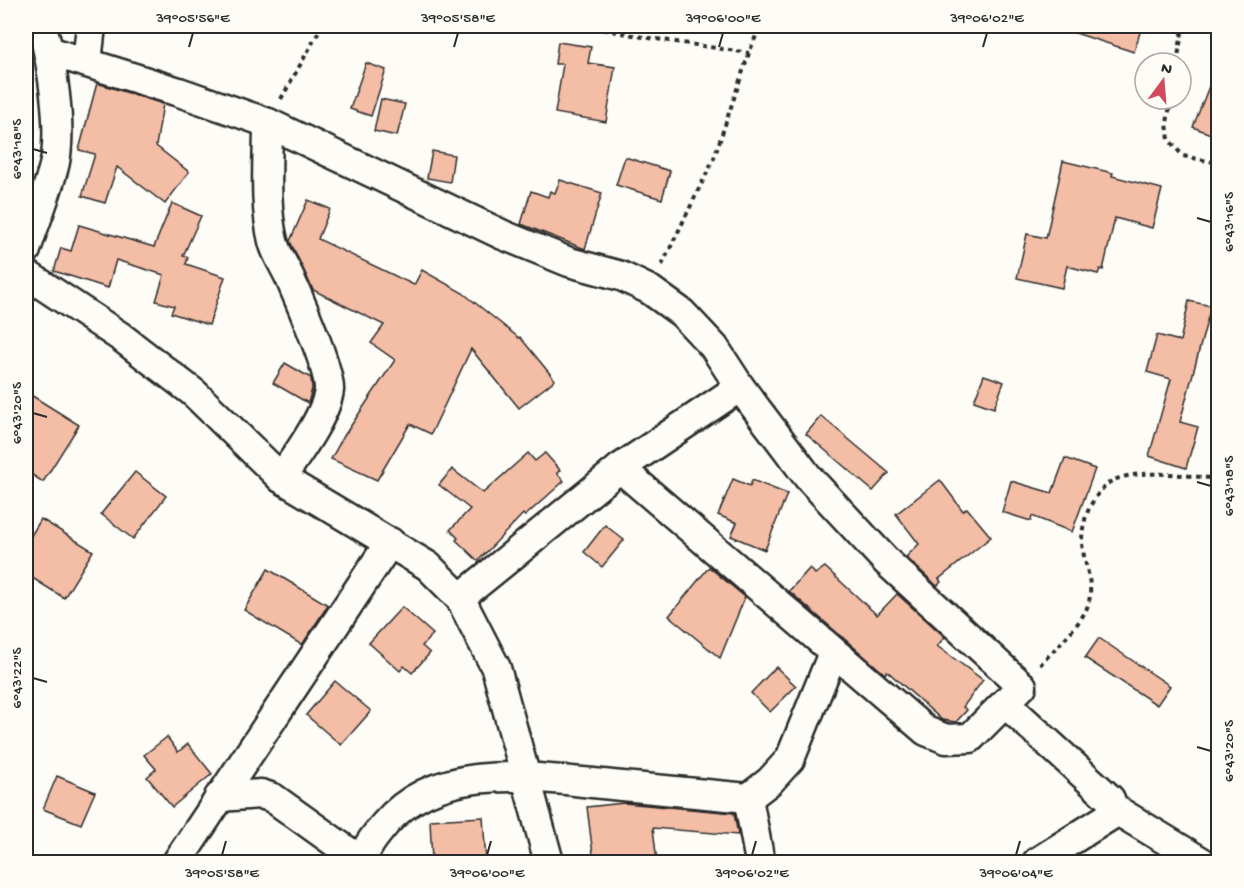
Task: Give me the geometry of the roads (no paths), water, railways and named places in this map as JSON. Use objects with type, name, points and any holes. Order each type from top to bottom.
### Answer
[{"type":"street","points":[[87,62],[91,26]]},
{"type":"street","points":[[46,38],[87,62],[268,123],[503,235],[569,262],[621,276],[650,290],[682,313],[714,347],[740,387],[808,477],[1110,799],[1113,808],[1110,816],[1037,862]]},
{"type":"street","points":[[26,249],[55,161],[57,116],[46,38]]},
{"type":"street","points":[[268,123],[270,218],[274,244],[287,269],[305,316],[328,379],[329,391],[311,432],[281,478]]},
{"type":"street","points":[[26,274],[121,337],[194,393],[281,478],[428,566],[460,598],[496,668],[549,862]]},
{"type":"street","points":[[460,598],[620,468],[740,387]]},
{"type":"street","points":[[620,468],[926,731],[946,739],[970,738],[1014,695]]},
{"type":"street","points":[[177,862],[390,542]]},
{"type":"street","points":[[219,797],[261,794],[273,798],[361,862],[371,840],[396,812],[434,789],[477,778],[526,777],[748,798],[770,781],[790,759],[833,652]]},
{"type":"street","points":[[748,798],[760,862]]},
{"type":"street","points":[[1113,808],[1202,862]]}]
